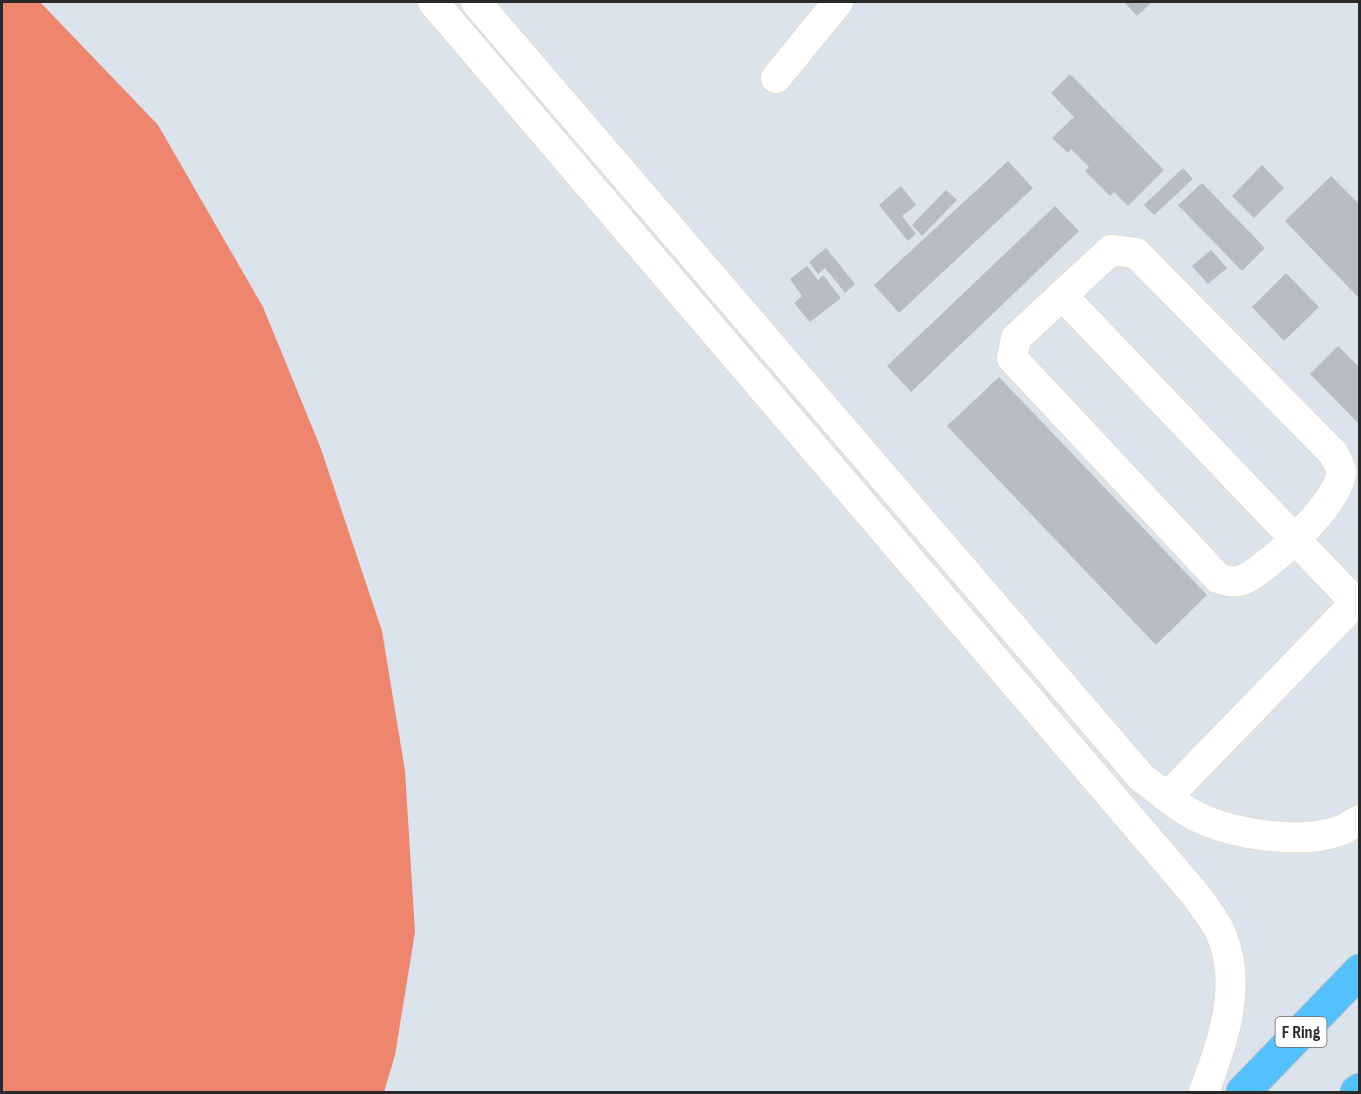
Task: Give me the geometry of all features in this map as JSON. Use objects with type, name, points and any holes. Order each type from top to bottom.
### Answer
[{"type":"highway","name":"F Ring","points":[[1243,1092],[1359,971]]},
{"type":"street","points":[[432,2],[1195,894],[1222,935],[1233,978],[1223,1038],[1204,1092]]},
{"type":"street","points":[[476,2],[1142,777],[1190,813],[1224,828],[1268,836],[1339,831],[1359,820]]},
{"type":"street","points":[[776,78],[838,2]]},
{"type":"street","points":[[1111,250],[1136,253],[1333,453],[1341,469],[1338,485],[1295,541],[1244,579],[1228,582],[1218,578],[1012,358],[1016,338],[1111,250]]},
{"type":"street","points":[[1062,295],[1295,541],[1358,601],[1167,797]]},
{"type":"shaded area","points":[[2,2],[40,2],[158,125],[263,307],[321,449],[382,631],[405,771],[415,932],[395,1055],[384,1092],[2,1092]]},
{"type":"building","points":[[1124,2],[1152,2],[1137,16]]},
{"type":"building","points":[[1070,74],[1164,170],[1128,206],[1114,192],[1110,196],[1085,171],[1089,167],[1071,149],[1068,153],[1052,138],[1074,117],[1051,93]]},
{"type":"building","points":[[1008,161],[1033,188],[899,313],[874,285]]},
{"type":"building","points":[[1262,165],[1284,188],[1254,218],[1232,196]]},
{"type":"building","points":[[1183,168],[1193,179],[1154,215],[1144,205]]},
{"type":"building","points":[[1331,176],[1360,205],[1360,299],[1285,221]]},
{"type":"building","points":[[1202,183],[1265,248],[1242,271],[1178,205]]},
{"type":"building","points":[[901,186],[916,205],[902,216],[916,234],[908,241],[879,205]]},
{"type":"building","points":[[946,190],[957,200],[922,236],[912,225]]},
{"type":"building","points":[[1055,206],[1079,231],[911,392],[887,366]]},
{"type":"building","points":[[826,248],[855,284],[845,293],[825,268],[818,274],[809,262]]},
{"type":"building","points":[[1211,250],[1227,268],[1208,284],[1192,266]]},
{"type":"building","points":[[807,266],[818,280],[823,275],[841,298],[810,322],[794,303],[802,296],[790,279]]},
{"type":"building","points":[[1286,273],[1319,307],[1284,341],[1252,307]]},
{"type":"building","points":[[1338,346],[1360,368],[1360,425],[1310,374]]},
{"type":"building","points":[[999,377],[1207,595],[1156,645],[947,426]]}]
